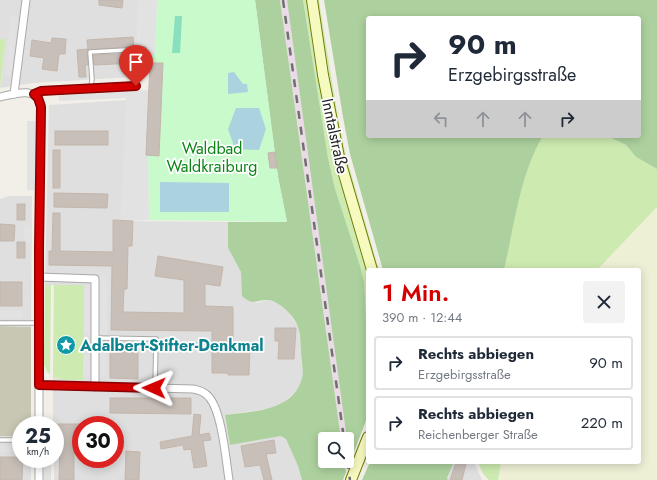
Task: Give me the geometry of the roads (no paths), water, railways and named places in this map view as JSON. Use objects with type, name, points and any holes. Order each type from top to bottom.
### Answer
[{"type":"main road","name":"Inntalstraße","points":[[312,0],[324,82],[339,157],[371,268]]},
{"type":"main road","points":[[351,480],[366,442]]},
{"type":"street","points":[[14,94],[26,0]]},
{"type":"street","points":[[34,94],[41,91],[136,86]]},
{"type":"street","points":[[0,97],[28,92],[34,94],[38,98],[41,107],[39,416]]},
{"type":"street","points":[[39,277],[95,279],[95,387]]},
{"type":"street","points":[[39,385],[198,390],[209,396],[215,407],[220,426],[229,480]]},
{"type":"street","points":[[39,468],[39,480]]},
{"type":"lane","points":[[91,88],[92,79],[90,52],[144,49]]},
{"type":"lane","points":[[0,323],[39,323]]},
{"type":"lane","points":[[95,338],[156,339],[154,388]]},
{"type":"lane","points":[[0,440],[12,440]]},
{"type":"water","points":[[234,72],[243,84],[247,84],[248,92],[228,94],[228,73]]},
{"type":"water","points":[[236,108],[259,108],[266,129],[259,150],[235,149],[228,129]]},
{"type":"water","points":[[160,182],[229,183],[229,212],[160,212]]},
{"type":"water","points":[[164,342],[202,342],[202,347],[164,346]]},
{"type":"railway","points":[[283,0],[343,432]]},
{"type":"railway","points":[[348,468],[350,480]]},
{"type":"place","name":"Adalbert-Stifter-Denkmal","points":[[66,345]]},
{"type":"park label","name":"Waldbad Waldkraiburg","points":[[212,157]]}]
